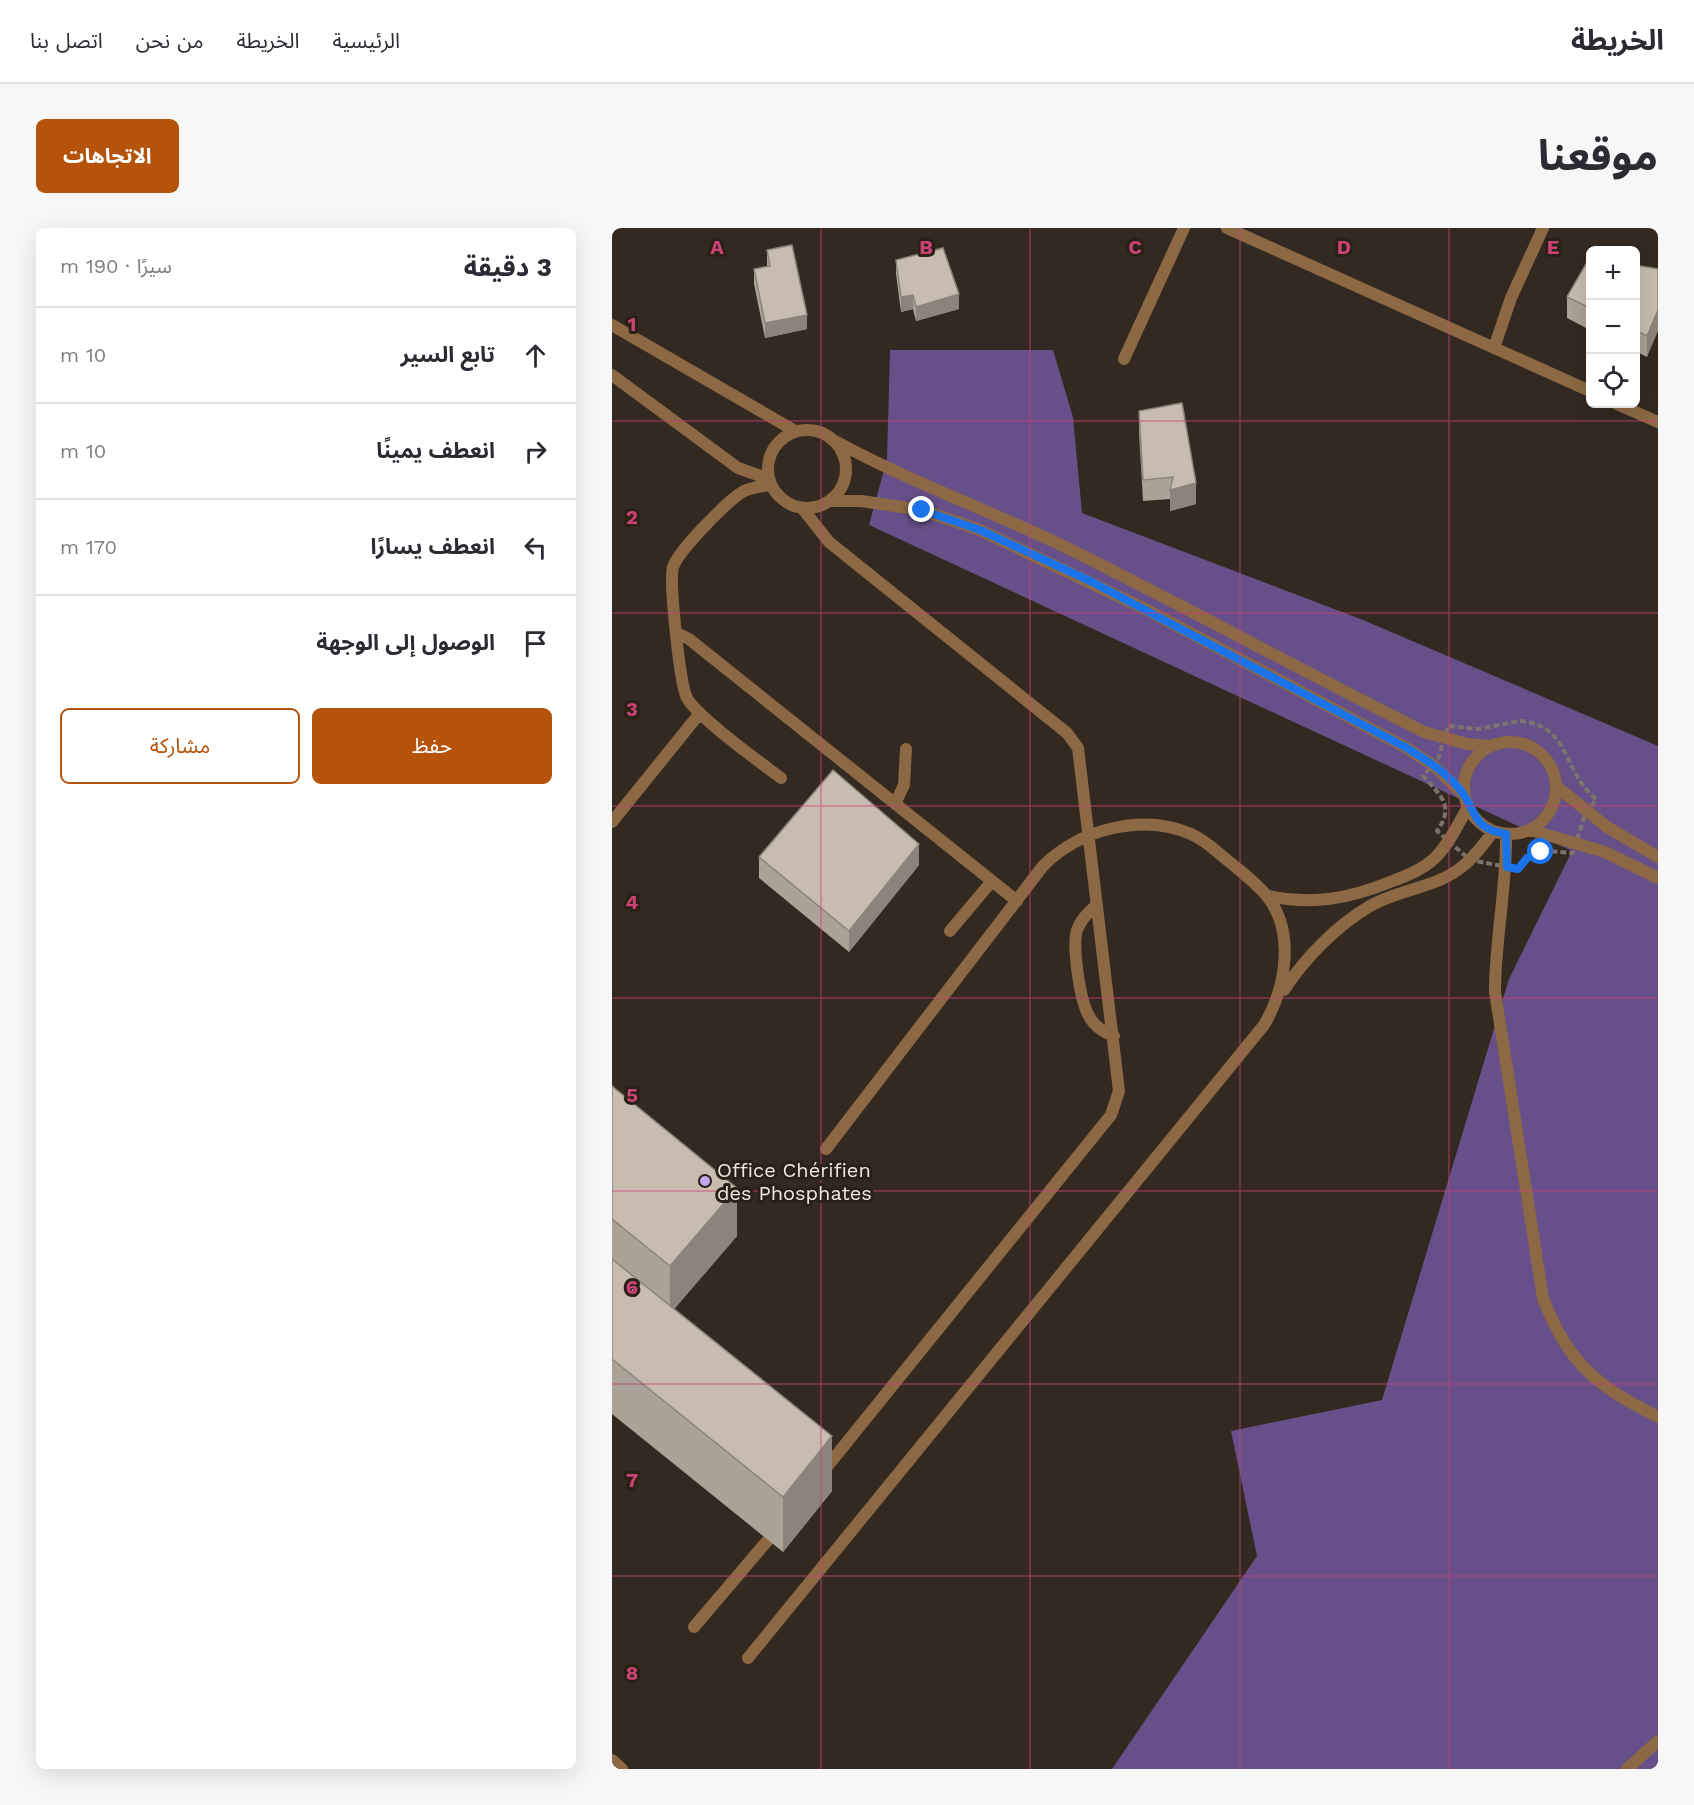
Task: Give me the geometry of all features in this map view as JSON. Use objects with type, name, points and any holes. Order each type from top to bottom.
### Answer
[{"type":"street","points":[[1124,358],[1184,228]]},
{"type":"street","points":[[1227,228],[1586,390]]},
{"type":"street","points":[[1494,348],[1511,298],[1543,228]]},
{"type":"street","points":[[612,325],[795,431],[816,431],[906,478],[1088,559],[1404,722],[1445,740],[1490,746],[1516,742],[1540,752],[1551,768],[1557,786],[1587,813],[1658,857]]},
{"type":"street","points":[[612,375],[738,468],[770,482],[783,500],[802,508],[812,508],[830,501],[871,502],[922,510],[980,530],[1147,610],[1405,747],[1433,765],[1466,801],[1483,826],[1500,833],[1530,830],[1576,842],[1658,878]]},
{"type":"street","points":[[1626,408],[1658,422]]},
{"type":"street","points":[[770,482],[768,459],[772,450],[778,442],[795,431]]},
{"type":"street","points":[[830,501],[838,493],[846,472],[845,460],[835,441]]},
{"type":"street","points":[[770,482],[736,496],[679,556],[671,576],[684,689],[687,698],[700,713],[781,778]]},
{"type":"street","points":[[802,508],[835,547],[1073,740],[1080,756],[1119,1091],[1111,1115],[817,1479]]},
{"type":"street","points":[[677,633],[689,639],[1017,901]]},
{"type":"street","points":[[612,822],[700,713]]},
{"type":"street","points":[[1268,896],[1311,902],[1354,896],[1420,869],[1436,857],[1448,841],[1466,801],[1466,772],[1472,761],[1490,746]]},
{"type":"street","points":[[895,804],[904,785],[906,748]]},
{"type":"street","points":[[1530,830],[1550,812],[1557,786]]},
{"type":"street","points":[[826,1149],[1017,901],[1057,853],[1089,834],[1149,825],[1179,830],[1209,845],[1268,896],[1284,945],[1284,970],[1280,996]]},
{"type":"street","points":[[748,1658],[1254,1038],[1302,966],[1355,915],[1386,898],[1445,878],[1470,860],[1500,833]]},
{"type":"street","points":[[1500,833],[1507,867],[1495,992],[1543,1298],[1563,1342],[1589,1373],[1614,1394],[1658,1417]]},
{"type":"street","points":[[950,931],[992,881]]},
{"type":"street","points":[[1097,905],[1089,912],[1077,930],[1076,951],[1085,1008],[1096,1026],[1114,1036]]},
{"type":"street","points":[[694,1628],[768,1540]]},
{"type":"street","points":[[1627,1769],[1658,1741]]},
{"type":"street","points":[[612,1760],[622,1769]]},
{"type":"path","points":[[1520,721],[1544,727],[1562,745],[1580,784],[1596,799],[1587,813],[1573,853],[1541,852],[1527,858],[1518,869],[1470,860],[1448,841],[1437,831],[1446,816],[1444,802],[1423,777],[1433,765],[1445,740],[1448,726],[1479,729],[1520,721]]},
{"type":"shaded area","points":[[890,350],[1053,350],[1073,417],[1082,513],[1363,620],[1658,746],[1658,1769],[1112,1769],[1257,1556],[1231,1431],[1382,1400],[1509,979],[1572,851],[869,525],[887,459]]},
{"type":"building","points":[[792,245],[807,315],[765,323],[754,269],[770,266],[767,250]]},
{"type":"building","points":[[943,248],[959,294],[916,307],[913,295],[901,297],[896,260]]},
{"type":"building","points":[[1586,264],[1586,306],[1567,297]]},
{"type":"building","points":[[1640,266],[1658,269],[1658,310],[1647,336],[1640,332]]},
{"type":"building","points":[[1182,403],[1196,483],[1170,490],[1173,477],[1143,480],[1139,411]]},
{"type":"building","points":[[833,770],[919,844],[849,931],[759,857]]},
{"type":"building","points":[[612,1086],[737,1188],[670,1266],[612,1219]]},
{"type":"building","points":[[612,1259],[832,1436],[783,1497],[612,1359]]},
{"type":"place","name":"Office Chérifien des Phosphates","points":[[705,1181]]},
{"type":"route","points":[[922,510],[980,530],[1092,582],[1405,747],[1433,765],[1449,779],[1464,795],[1474,817],[1483,826],[1506,834],[1507,867],[1518,869],[1527,858],[1541,852]]}]
